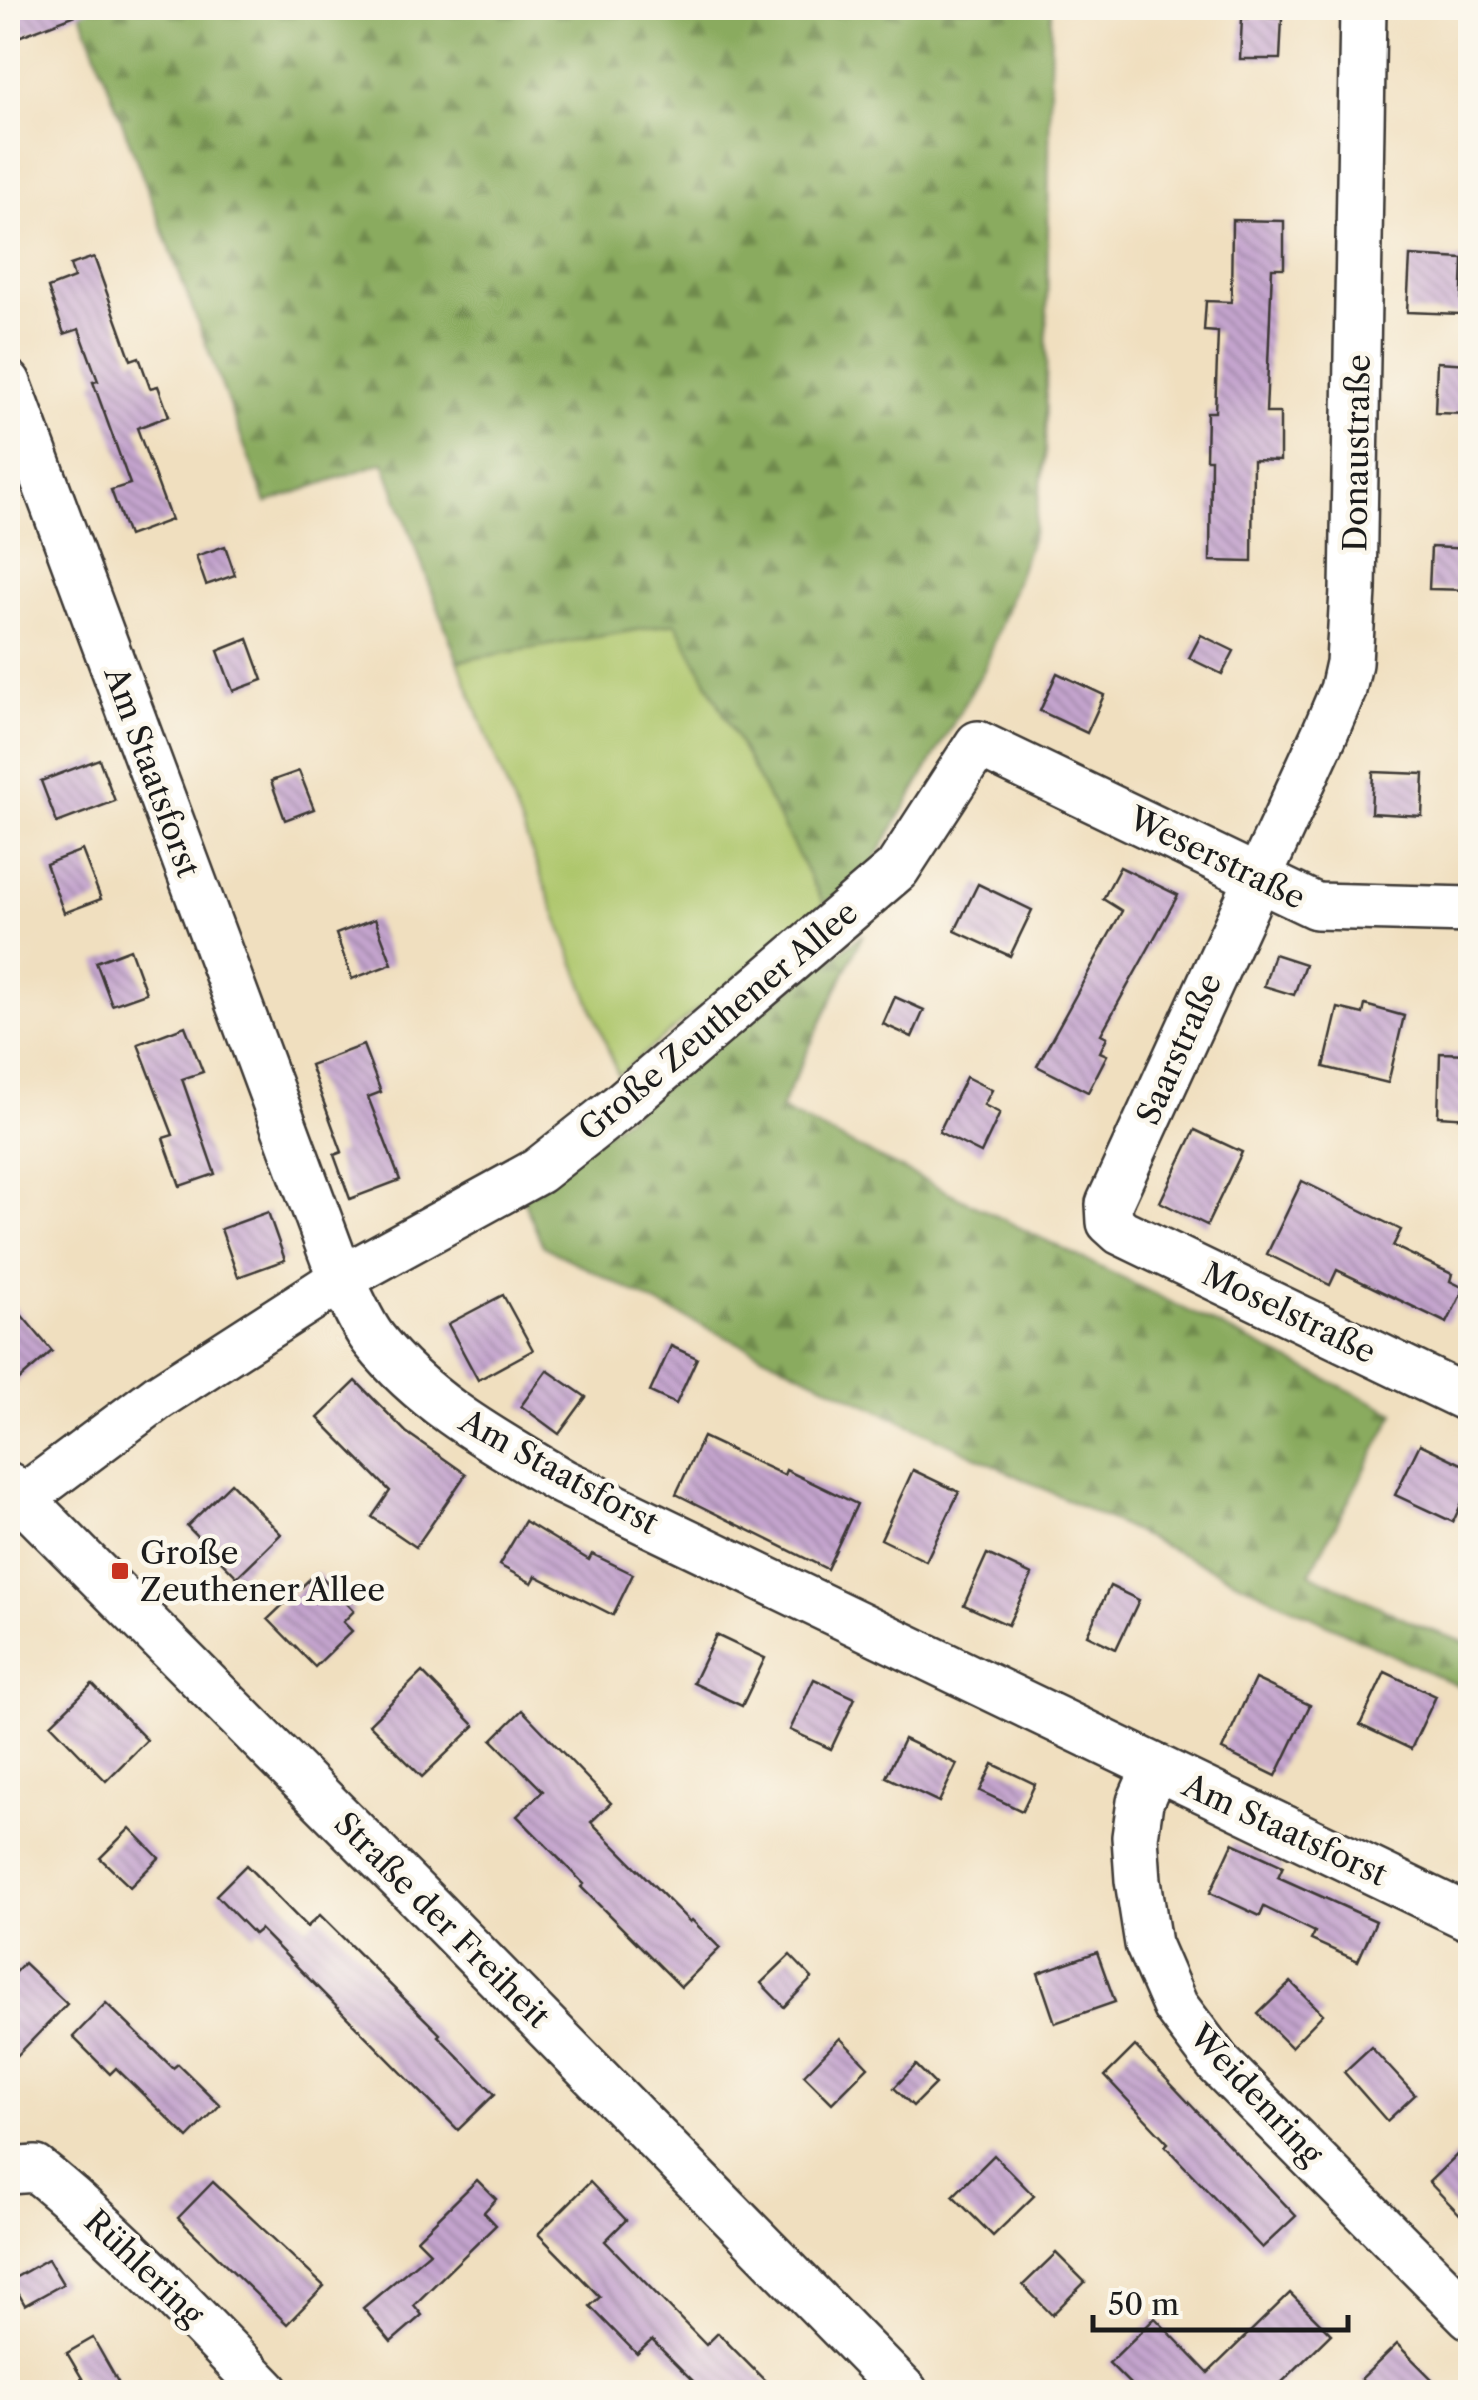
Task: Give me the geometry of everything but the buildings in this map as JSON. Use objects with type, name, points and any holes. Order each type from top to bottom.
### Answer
[{"type":"street","name":"Donaustraße","points":[[1257,878],[1344,690],[1350,663],[1356,530],[1363,8]]},
{"type":"street","name":"Am Staatsforst","points":[[8,383],[342,1279],[374,1340],[420,1387],[470,1427],[564,1482],[1470,1918]]},
{"type":"street","name":"Weserstraße","points":[[978,744],[1316,906],[1470,910]]},
{"type":"street","name":"Große Zeuthener Allee","points":[[12,1498],[158,1397],[342,1279],[538,1171],[897,868],[978,744]]},
{"type":"street","name":"Saarstraße","points":[[1110,1222],[1108,1204],[1257,878]]},
{"type":"street","name":"Moselstraße","points":[[1110,1222],[1121,1232],[1470,1400]]},
{"type":"street","name":"Straße der Freiheit","points":[[12,1498],[303,1780],[905,2392]]},
{"type":"street","name":"Weidenring","points":[[1155,1768],[1140,1802],[1135,1837],[1138,1880],[1148,1944],[1175,2006],[1218,2063],[1470,2316]]},
{"type":"street","name":"Rühlering","points":[[8,2171],[36,2169],[69,2195],[195,2316],[267,2392]]},
{"type":"green space","points":[[79,8],[1051,8],[1045,458],[1034,531],[985,668],[866,875],[824,904],[676,623],[458,661],[384,462],[266,503]]},
{"type":"green space","points":[[676,623],[824,904],[618,1075],[458,661]]},
{"type":"green space","points":[[863,934],[780,1109],[1395,1413],[1310,1573],[1419,1626],[1470,1644],[1470,1692],[543,1246],[522,1197]]},
{"type":"place","name":"Große Zeuthener Allee","points":[[120,1571]]}]
